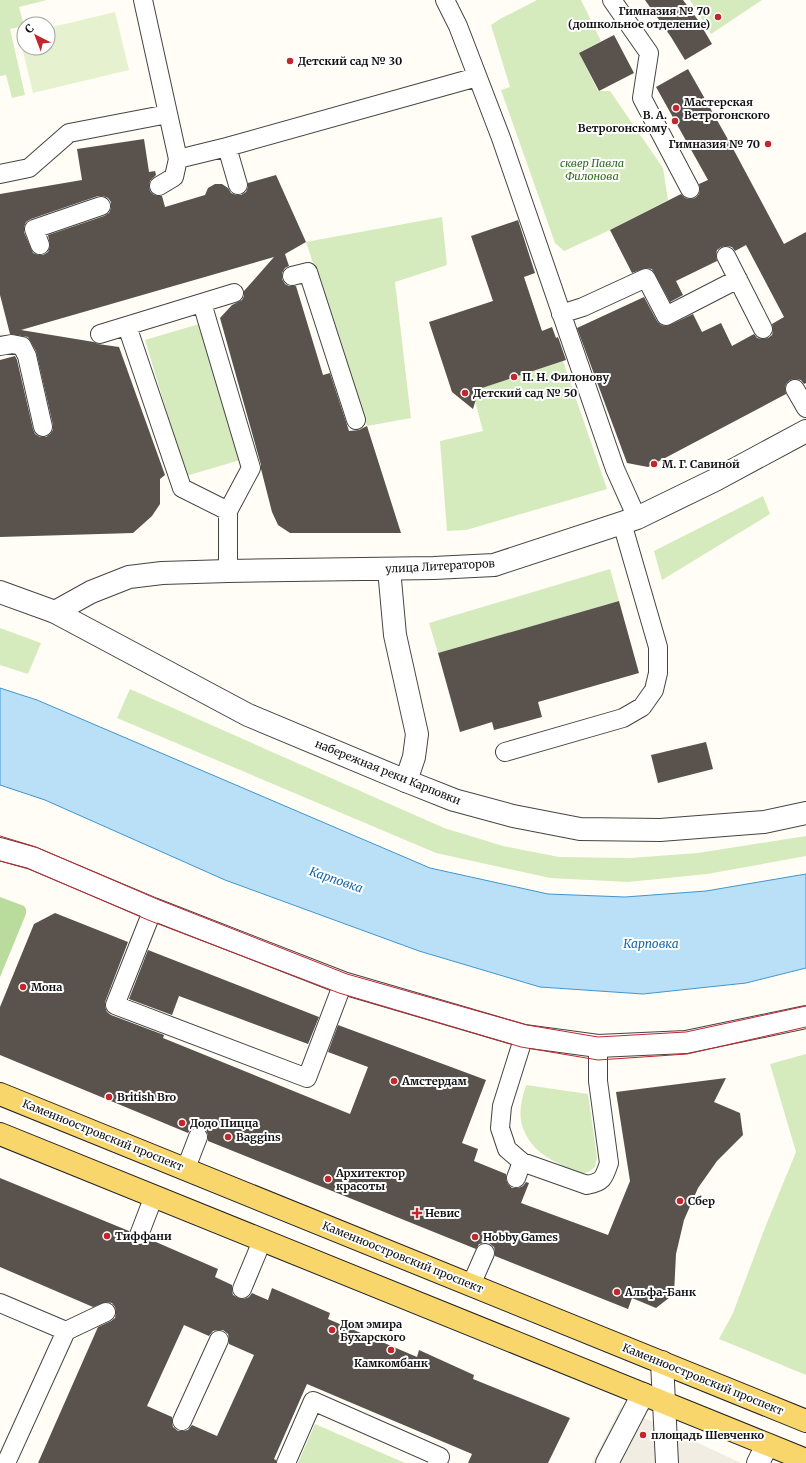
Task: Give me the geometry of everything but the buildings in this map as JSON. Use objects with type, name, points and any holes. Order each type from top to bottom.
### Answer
[{"type":"main road","name":"Каменноостровский проспект","points":[[0,1094],[186,1168],[806,1421]]},
{"type":"main road","points":[[0,1134],[644,1394],[665,1403],[763,1454],[806,1460]]},
{"type":"street","name":"улица Литераторов","points":[[55,612],[91,592],[128,577],[162,573],[389,569],[494,565],[630,520],[715,480],[806,431]]},
{"type":"street","points":[[389,569],[395,635],[417,734],[414,757],[406,781]]},
{"type":"street","name":"набережная реки Карповки","points":[[0,592],[55,612],[248,715],[454,800],[513,816],[580,829],[660,830],[764,822],[806,813]]},
{"type":"street","points":[[0,849],[32,858],[153,909],[343,983],[524,1036],[598,1046],[686,1042],[806,1017]]},
{"type":"street","points":[[662,1362],[667,1463]]},
{"type":"street","points":[[607,1463],[644,1394]]},
{"type":"lane","points":[[143,0],[178,159],[174,177],[159,186]]},
{"type":"lane","points":[[445,0],[458,26],[501,138],[614,469],[630,520],[658,647],[658,673],[654,690],[642,707],[623,718],[505,752]]},
{"type":"lane","points":[[612,0],[649,53],[642,98],[690,189]]},
{"type":"lane","points":[[178,159],[227,147],[478,77]]},
{"type":"lane","points":[[0,174],[29,168],[69,134],[168,114]]},
{"type":"lane","points":[[227,147],[238,185]]},
{"type":"lane","points":[[40,245],[34,229],[101,206]]},
{"type":"lane","points":[[726,256],[763,329]]},
{"type":"lane","points":[[292,276],[308,272],[356,420]]},
{"type":"lane","points":[[561,314],[583,306],[646,278],[666,316],[738,279]]},
{"type":"lane","points":[[100,334],[234,293]]},
{"type":"lane","points":[[202,303],[250,468],[228,511],[228,571]]},
{"type":"lane","points":[[128,326],[182,488],[228,511]]},
{"type":"lane","points":[[0,346],[12,344],[22,346],[35,354],[43,427]]},
{"type":"lane","points":[[795,389],[806,408]]},
{"type":"lane","points":[[153,909],[115,1005],[231,1058],[307,1078],[343,983]]},
{"type":"lane","points":[[524,1036],[502,1106],[500,1128],[507,1149],[519,1170],[587,1185],[598,1183],[605,1175],[609,1163],[598,1081],[598,1046]]},
{"type":"lane","points":[[186,1168],[198,1137]]},
{"type":"lane","points":[[139,1235],[154,1196]]},
{"type":"lane","points":[[242,1289],[262,1241]]},
{"type":"lane","points":[[471,1285],[485,1253]]},
{"type":"lane","points":[[0,1303],[66,1331]]},
{"type":"lane","points":[[6,1463],[66,1331],[106,1312]]},
{"type":"lane","points":[[182,1421],[219,1340]]},
{"type":"lane","points":[[286,1463],[313,1401],[440,1457],[437,1463]]},
{"type":"green space","points":[[0,0],[47,0],[19,7],[21,16],[16,16],[16,28],[10,29],[25,95],[12,98],[6,75],[0,76]]},
{"type":"green space","name":"сквер Павла Филонова","points":[[537,0],[581,0],[601,41],[579,53],[598,91],[610,91],[663,168],[668,200],[610,230],[564,251],[555,243],[501,90],[510,87],[491,25]]},
{"type":"green space","name":"Гимназия № 70 (дошкольное отделение)","points":[[690,0],[762,0],[711,34]]},
{"type":"green space","points":[[115,12],[129,70],[33,93],[24,56],[56,56],[56,26]]},
{"type":"green space","points":[[442,217],[447,265],[395,282],[411,418],[367,426],[306,242]]},
{"type":"green space","points":[[199,324],[240,460],[186,476],[145,340]]},
{"type":"green space","points":[[563,361],[607,489],[466,530],[447,531],[440,441],[483,431],[475,401],[479,389]]},
{"type":"green space","points":[[763,496],[770,514],[662,580],[654,551]]},
{"type":"green space","points":[[610,569],[619,601],[438,653],[429,623]]},
{"type":"green space","points":[[0,628],[41,643],[28,674],[0,665]]},
{"type":"green space","points":[[130,689],[444,828],[503,846],[559,857],[630,858],[698,853],[806,836],[806,856],[707,874],[628,882],[550,878],[436,853],[117,718]]},
{"type":"green space","points":[[0,897],[24,906],[26,909],[26,914],[0,977]]},
{"type":"green space","points":[[806,1054],[806,1375],[719,1339],[733,1313],[766,1225],[796,1152],[770,1064]]},
{"type":"green space","points":[[526,1085],[588,1094],[597,1157],[595,1167],[589,1172],[580,1173],[563,1166],[538,1151],[533,1146],[525,1133],[520,1115],[521,1103]]},
{"type":"green space","points":[[315,1424],[405,1463],[298,1463]]},
{"type":"shaded area","name":"площадь Шевченко","points":[[621,1407],[741,1463],[592,1463]]},
{"type":"water","name":"Карповка","points":[[0,688],[37,700],[430,868],[548,894],[625,897],[706,891],[806,874],[806,968],[746,983],[643,994],[540,987],[419,951],[225,880],[45,800],[0,785]]},
{"type":"tram line","points":[[0,836],[36,847],[157,899],[347,974],[527,1025],[598,1037],[686,1032],[806,1006]]},
{"type":"tram line","points":[[0,861],[27,868],[148,920],[339,993],[521,1047],[598,1060],[687,1054],[806,1027]]},
{"type":"place","name":"Гимназия № 70 (дошкольное отделение)","points":[[718,17]]},
{"type":"place","name":"Детский сад № 30","points":[[290,61]]},
{"type":"place","name":"Мастерская Ветрогонского","points":[[676,108]]},
{"type":"place","name":"В. А. Ветрогонскому","points":[[675,121]]},
{"type":"place","name":"Гимназия № 70","points":[[768,144]]},
{"type":"place","name":"П. Н. Филонову","points":[[514,377]]},
{"type":"place","name":"Детский сад № 50","points":[[465,393]]},
{"type":"place","name":"М. Г. Савиной","points":[[654,464]]},
{"type":"place","name":"Мона","points":[[23,987]]},
{"type":"place","name":"Амстердам","points":[[394,1081]]},
{"type":"place","name":"British Bro","points":[[109,1097]]},
{"type":"place","name":"Додо Пицца","points":[[182,1123]]},
{"type":"place","name":"Baggins","points":[[228,1137]]},
{"type":"place","name":"Архитектор красоты","points":[[328,1179]]},
{"type":"place","name":"Сбер","points":[[680,1201]]},
{"type":"place","name":"Невис","points":[[417,1213]]},
{"type":"place","name":"Тиффани","points":[[107,1236]]},
{"type":"place","name":"Hobby Games","points":[[475,1237]]},
{"type":"place","name":"Альфа-Банк","points":[[617,1292]]},
{"type":"place","name":"Дом эмира Бухарского","points":[[332,1330]]},
{"type":"place","name":"Камкомбанк","points":[[391,1350]]},
{"type":"place","name":"площадь Шевченко","points":[[643,1435]]}]
